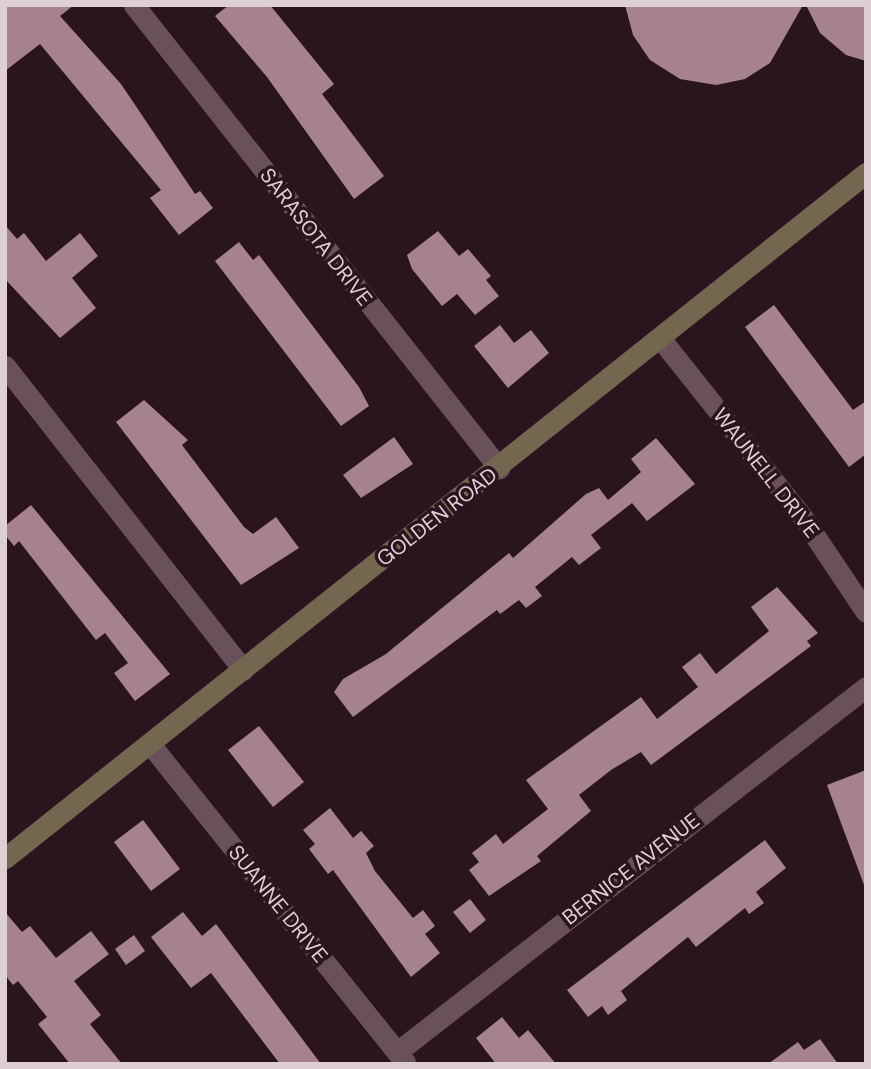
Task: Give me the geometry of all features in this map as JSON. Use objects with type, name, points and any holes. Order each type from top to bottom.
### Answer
[{"type":"street","name":"SARASOTA DRIVE","points":[[134,5],[499,468]]},
{"type":"street","name":"GOLDEN ROAD","points":[[5,858],[499,468],[866,173]]},
{"type":"street","name":"WAUNELL DRIVE","points":[[660,338],[803,518],[866,612]]},
{"type":"street","points":[[5,366],[243,670]]},
{"type":"street","name":"BERNICE AVENUE","points":[[401,1058],[866,687]]},
{"type":"street","name":"SUANNE DRIVE","points":[[150,744],[401,1058]]},
{"type":"building","points":[[5,5],[74,5],[60,16],[121,84],[195,194],[200,191],[213,208],[179,235],[150,198],[161,190],[40,44],[5,71]]},
{"type":"building","points":[[229,5],[270,5],[334,84],[322,94],[384,176],[354,199],[267,77],[215,16]]},
{"type":"building","points":[[625,5],[803,5],[770,63],[745,79],[716,85],[680,79],[650,60],[633,35]]},
{"type":"building","points":[[806,5],[866,5],[866,61],[846,55],[820,33]]},
{"type":"building","points":[[5,225],[17,239],[24,233],[46,261],[80,233],[98,256],[72,278],[96,308],[60,338],[5,279]]},
{"type":"building","points":[[438,231],[459,256],[468,249],[491,276],[486,280],[499,296],[475,315],[457,294],[442,306],[412,269],[407,255]]},
{"type":"building","points":[[239,242],[253,260],[259,255],[359,387],[369,406],[341,426],[215,261]]},
{"type":"building","points":[[774,305],[853,410],[866,401],[866,454],[849,467],[745,327]]},
{"type":"building","points":[[500,325],[514,343],[531,330],[549,353],[508,388],[474,346]]},
{"type":"building","points":[[144,400],[188,440],[182,445],[244,527],[253,534],[276,517],[299,548],[241,585],[116,422]]},
{"type":"building","points":[[394,437],[413,464],[361,498],[343,475]]},
{"type":"building","points":[[656,438],[695,484],[647,521],[632,503],[591,535],[601,548],[579,565],[572,557],[535,587],[542,596],[526,608],[519,600],[500,614],[497,610],[353,717],[334,692],[343,679],[386,654],[509,553],[513,558],[586,494],[599,488],[608,500],[641,472],[631,459]]},
{"type":"building","points":[[31,505],[170,674],[135,701],[114,673],[128,663],[105,633],[96,640],[19,541],[14,546],[5,535],[5,526]]},
{"type":"building","points":[[777,587],[818,633],[807,641],[811,646],[651,765],[641,752],[611,770],[579,795],[591,811],[537,856],[541,861],[489,896],[469,870],[479,862],[472,853],[496,834],[503,844],[548,809],[526,780],[641,697],[657,719],[698,687],[682,667],[700,653],[716,674],[769,631],[751,607]]},
{"type":"building","points":[[259,726],[304,782],[273,807],[228,750]]},
{"type":"building","points":[[866,770],[866,885],[864,885],[827,785]]},
{"type":"building","points":[[330,808],[353,838],[361,831],[374,846],[366,853],[375,871],[413,918],[423,910],[435,926],[425,934],[440,953],[411,977],[333,870],[328,874],[309,849],[315,844],[303,830]]},
{"type":"building","points":[[143,820],[180,869],[151,891],[114,842]]},
{"type":"building","points":[[765,840],[786,868],[756,892],[764,903],[749,914],[745,908],[696,947],[688,937],[621,991],[627,1000],[608,1015],[602,1006],[588,1017],[567,990]]},
{"type":"building","points":[[470,899],[486,920],[470,933],[453,912]]},
{"type":"building","points":[[5,912],[22,932],[30,926],[56,958],[91,931],[109,954],[74,981],[101,1015],[90,1024],[122,1064],[70,1064],[38,1024],[47,1017],[18,981],[13,985],[5,975]]},
{"type":"building","points":[[183,912],[202,936],[216,924],[321,1064],[280,1064],[211,973],[191,988],[151,937]]},
{"type":"building","points":[[134,935],[145,951],[126,965],[115,949]]},
{"type":"building","points":[[502,1017],[519,1038],[528,1030],[556,1064],[496,1064],[476,1038]]},
{"type":"building","points":[[820,1039],[838,1064],[768,1064],[798,1042],[804,1050]]}]
